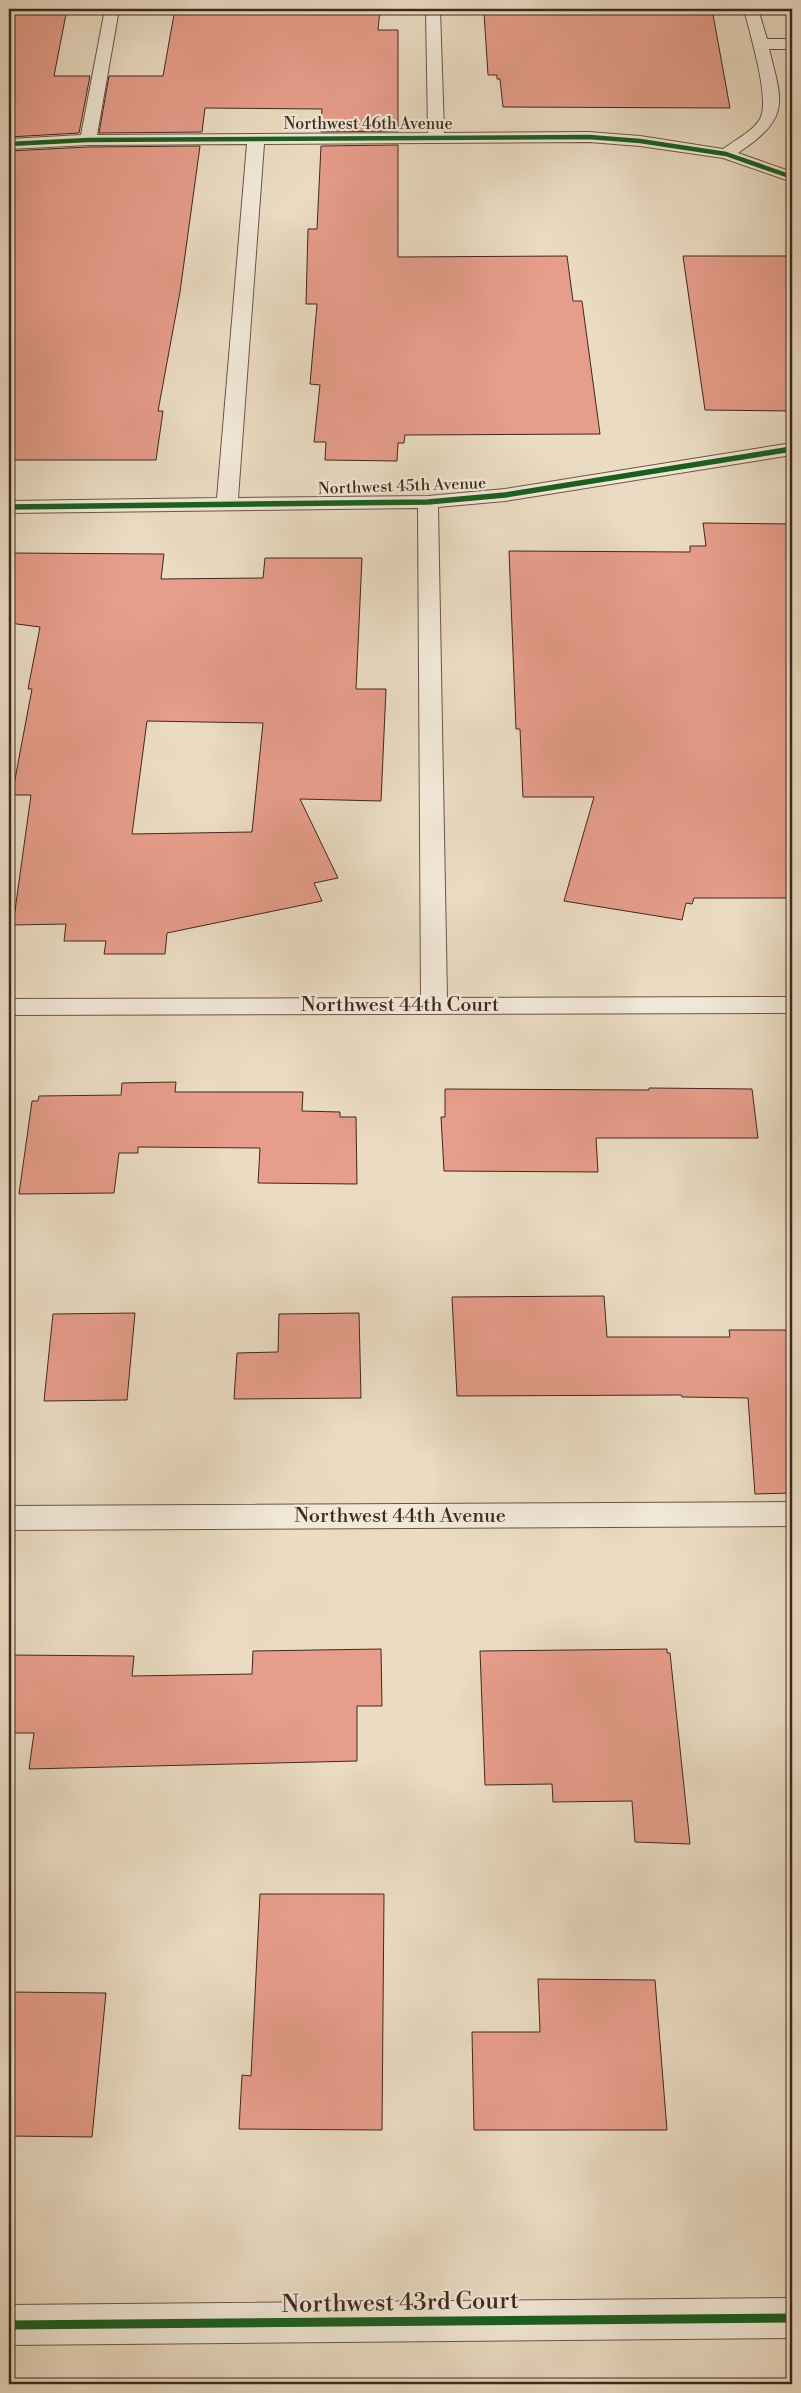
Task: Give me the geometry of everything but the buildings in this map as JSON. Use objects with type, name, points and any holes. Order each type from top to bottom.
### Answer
[{"type":"street","points":[[88,140],[112,9]]},
{"type":"street","points":[[433,9],[436,137]]},
{"type":"street","points":[[726,154],[749,138],[769,118],[771,92],[750,9]]},
{"type":"street","points":[[760,44],[792,44]]},
{"type":"street","name":"Northwest 46th Avenue","points":[[9,144],[88,140],[589,137],[640,141],[726,154],[792,177]]},
{"type":"street","points":[[227,505],[256,138]]},
{"type":"street","name":"Northwest 45th Avenue","points":[[9,507],[428,502],[505,495],[792,449]]},
{"type":"street","name":"Northwest 45th Avenue","points":[[428,502],[434,1005]]},
{"type":"street","name":"Northwest 44th Court","points":[[9,1006],[792,1006]]},
{"type":"street","name":"Northwest 44th Avenue","points":[[9,1518],[792,1514]]},
{"type":"street","name":"Northwest 43rd Court","points":[[9,2325],[792,2318]]},
{"type":"cycle path","points":[[9,144],[88,140],[589,137],[640,141],[726,154],[792,177]]},
{"type":"cycle path","points":[[9,507],[428,502],[505,495],[792,449]]},
{"type":"cycle path","points":[[9,2325],[792,2318]]}]
